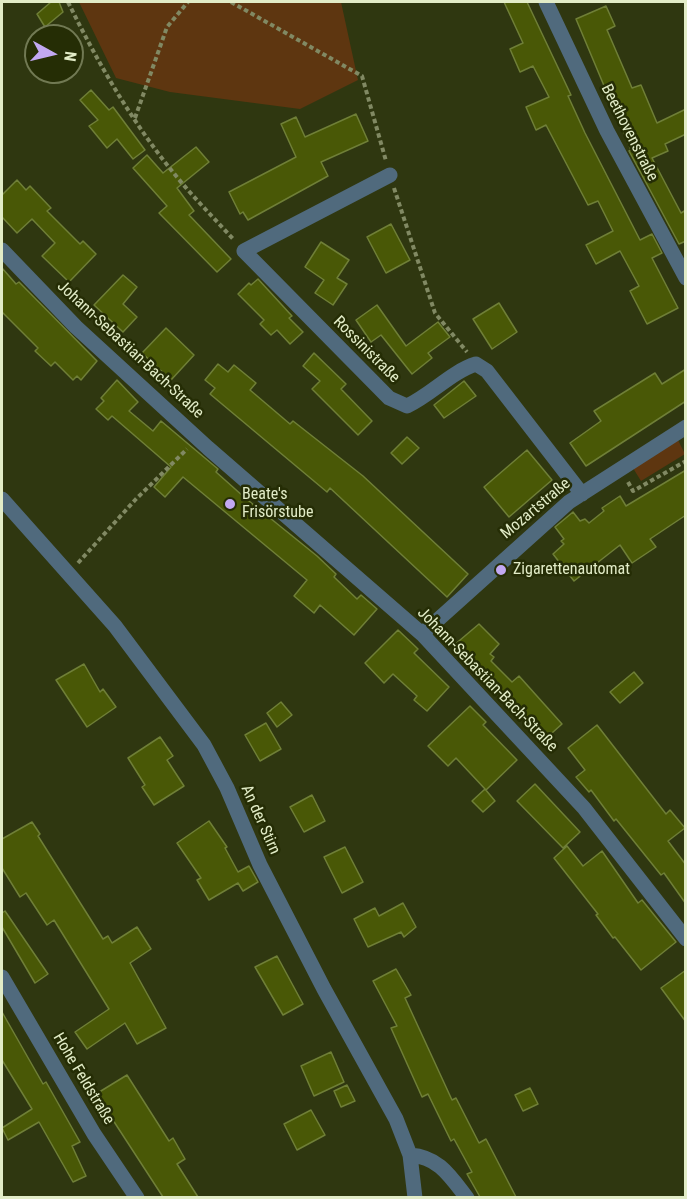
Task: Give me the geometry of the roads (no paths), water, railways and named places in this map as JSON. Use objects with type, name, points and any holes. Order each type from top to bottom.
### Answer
[{"type":"street","name":"Beethovenstraße","points":[[546,2],[607,131],[686,278]]},
{"type":"street","name":"Rossinistraße","points":[[390,175],[244,251],[388,399],[407,406],[426,397],[462,369],[476,364],[498,383],[582,494]]},
{"type":"street","name":"Johann-Sebastian-Bach-Straße","points":[[2,250],[84,335],[422,634],[584,808],[686,939]]},
{"type":"street","name":"Mozartstraße","points":[[422,634],[569,502],[686,427]]},
{"type":"street","name":"An der Stirn","points":[[2,499],[115,626],[204,745],[314,971],[396,1119],[410,1155],[415,1197]]},
{"type":"street","name":"Hohe Feldstraße","points":[[2,977],[94,1134],[136,1197]]},
{"type":"street","points":[[410,1155],[426,1156],[442,1168],[467,1197]]},
{"type":"place","name":"Beate's Frisörstube","points":[[230,504]]},
{"type":"place","name":"Zigarettenautomat","points":[[501,570]]}]
